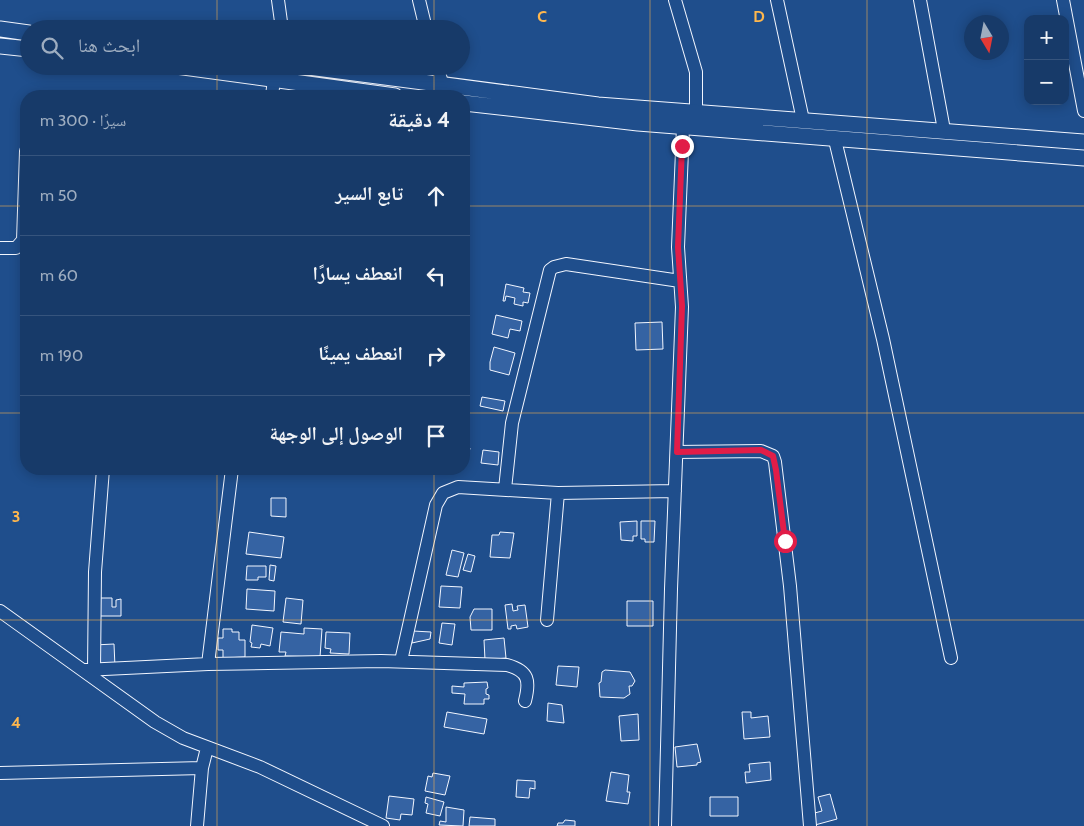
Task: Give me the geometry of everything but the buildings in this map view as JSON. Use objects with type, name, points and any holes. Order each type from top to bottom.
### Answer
[{"type":"main road","points":[[0,29],[20,32]]},
{"type":"main road","points":[[0,46],[20,48]]},
{"type":"main road","points":[[244,75],[352,90]]},
{"type":"main road","points":[[352,75],[438,90]]},
{"type":"main road","points":[[470,93],[598,105],[944,130],[1067,148],[1084,158]]},
{"type":"main road","points":[[470,104],[683,127],[836,140],[1067,148],[1084,142]]},
{"type":"street","points":[[278,0],[281,20]]},
{"type":"street","points":[[419,0],[424,20]]},
{"type":"street","points":[[675,0],[696,72],[696,112]]},
{"type":"street","points":[[777,0],[803,120]]},
{"type":"street","points":[[920,0],[944,130]]},
{"type":"street","points":[[1063,0],[1084,111]]},
{"type":"street","points":[[440,75],[444,90]]},
{"type":"street","points":[[273,90],[274,79]]},
{"type":"street","points":[[665,826],[682,306],[678,247],[683,127]]},
{"type":"street","points":[[836,140],[883,339],[951,658]]},
{"type":"street","points":[[0,248],[16,248],[20,243]]},
{"type":"street","points":[[505,490],[512,423],[550,270],[554,266],[566,264],[680,281]]},
{"type":"street","points":[[677,452],[761,450],[767,452],[775,462],[790,586],[810,826]]},
{"type":"street","points":[[89,670],[104,475]]},
{"type":"street","points":[[208,664],[231,475]]},
{"type":"street","points":[[401,661],[439,498],[449,490],[458,487],[558,493],[675,492]]},
{"type":"street","points":[[547,620],[558,493]]},
{"type":"street","points":[[0,610],[89,670],[155,722],[183,738],[269,771],[383,826]]},
{"type":"street","points":[[89,670],[208,664],[401,661],[507,665],[516,667],[524,672],[529,680],[525,701]]},
{"type":"street","points":[[197,826],[202,768],[207,748]]},
{"type":"street","points":[[0,773],[202,768]]},
{"type":"route","points":[[682,146],[678,267],[682,306],[677,452],[761,450],[773,456],[785,541]]}]
